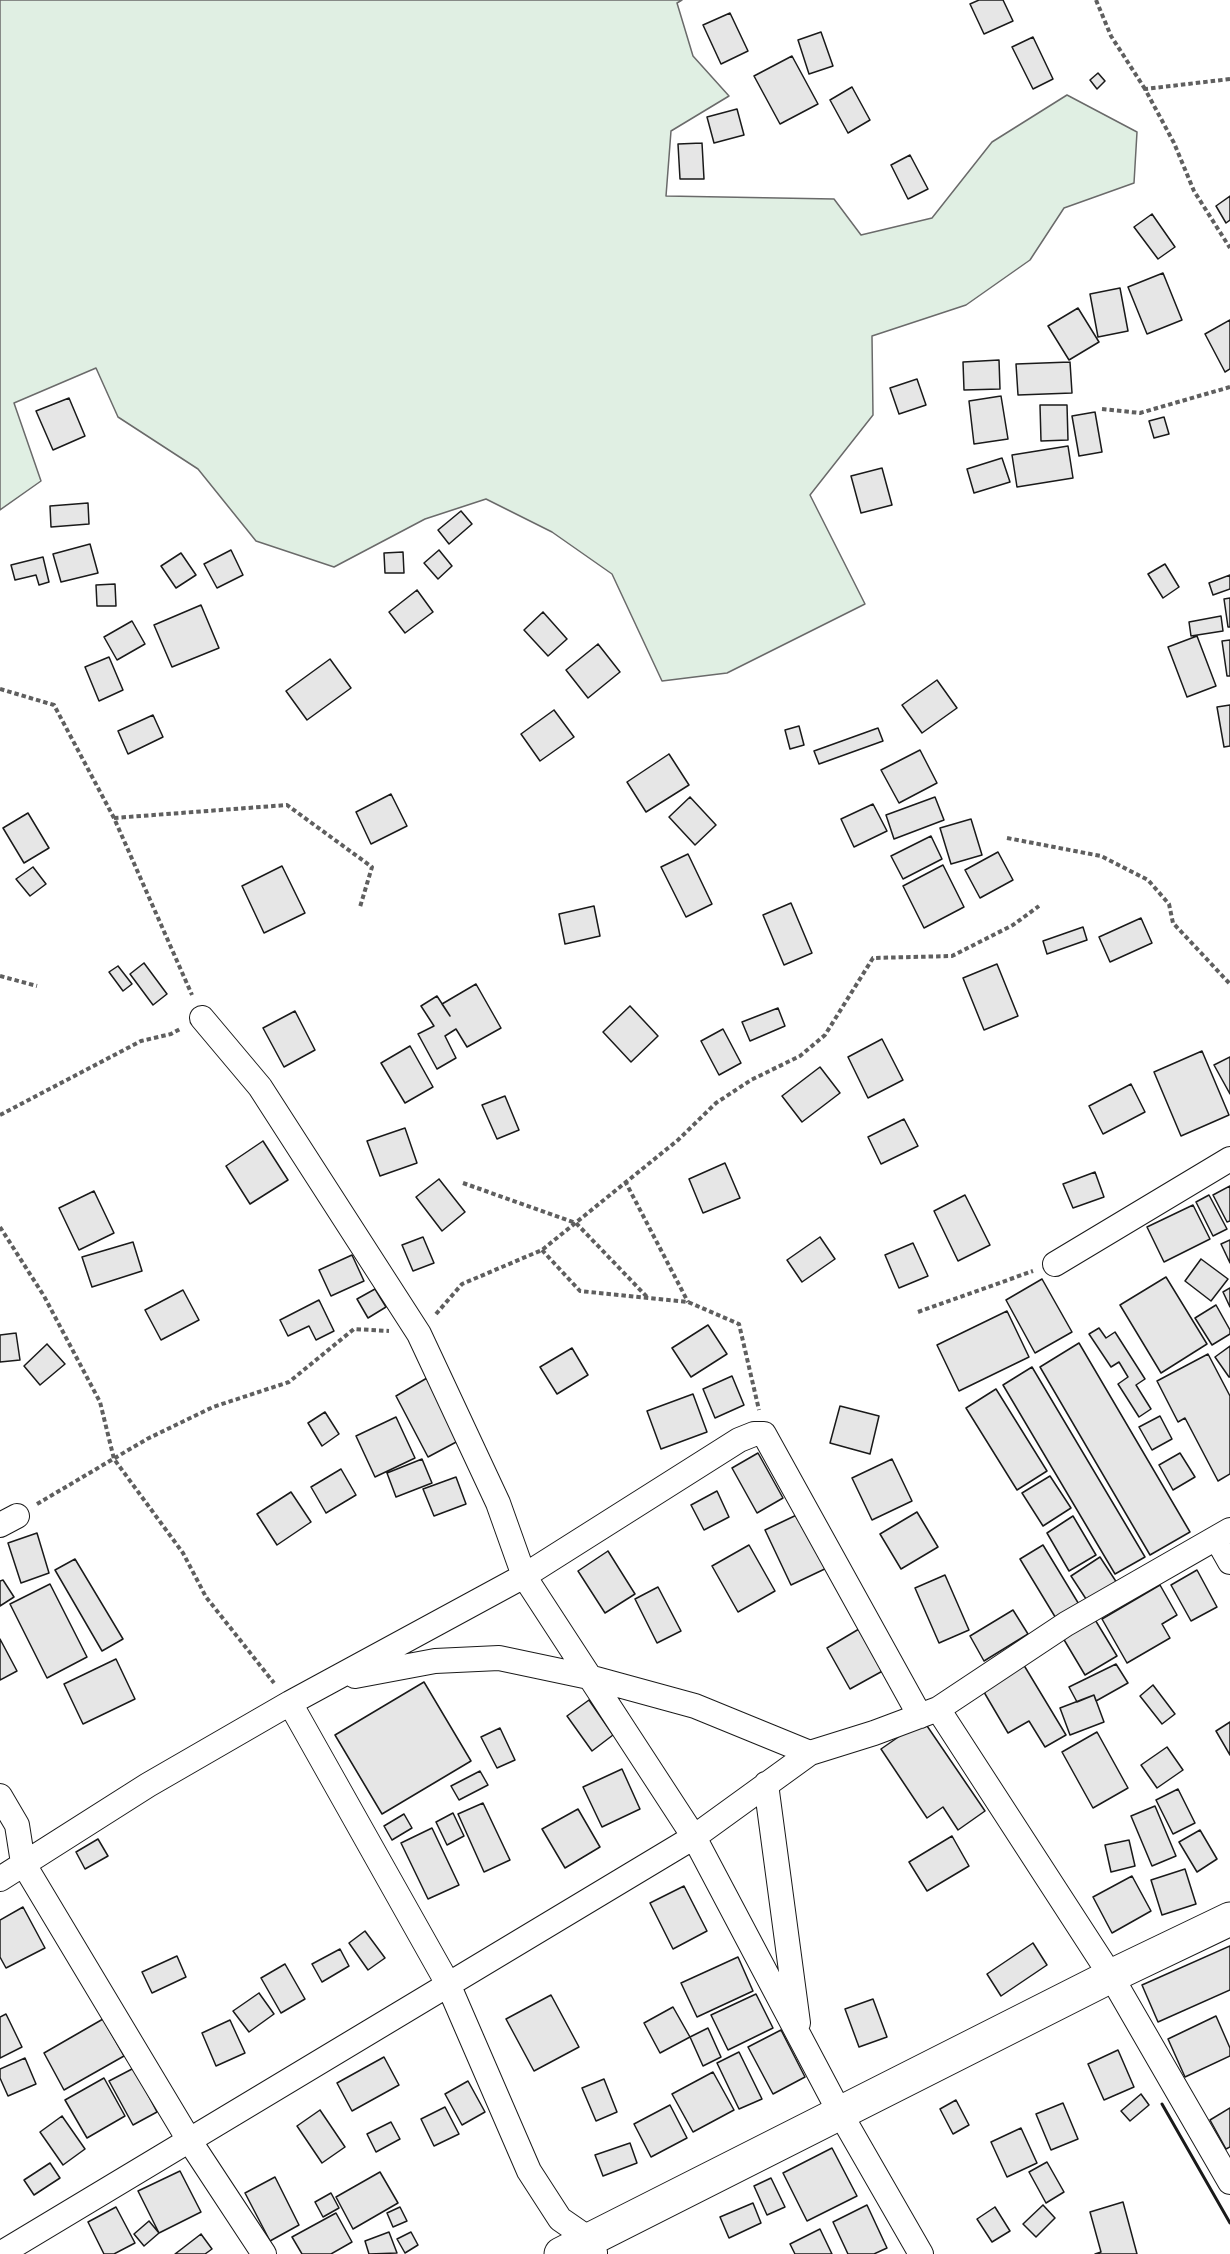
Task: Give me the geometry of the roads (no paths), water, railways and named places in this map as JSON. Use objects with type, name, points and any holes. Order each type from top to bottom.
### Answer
[{"type":"street","points":[[202,1018],[260,1087],[419,1334],[498,1503],[524,1576],[694,1837],[840,2113],[921,2254]]},
{"type":"street","points":[[1055,1263],[1230,1159]]},
{"type":"street","points":[[0,1878],[148,1785],[290,1702],[524,1576],[739,1440],[754,1434],[764,1434],[929,1712],[1111,1977],[1230,2182]]},
{"type":"street","points":[[0,2254],[694,1837],[810,1753],[874,1733],[929,1712],[1066,1624],[1223,1534],[1230,1562]]},
{"type":"street","points":[[331,1681],[435,1660],[499,1658],[589,1677],[695,1706],[810,1753]]},
{"type":"street","points":[[290,1702],[448,1984],[529,2171],[582,2249],[840,2113],[1230,1918]]},
{"type":"street","points":[[766,1784],[800,2039]]},
{"type":"street","points":[[0,1796],[17,1825],[23,1863],[189,2140],[264,2254]]}]
